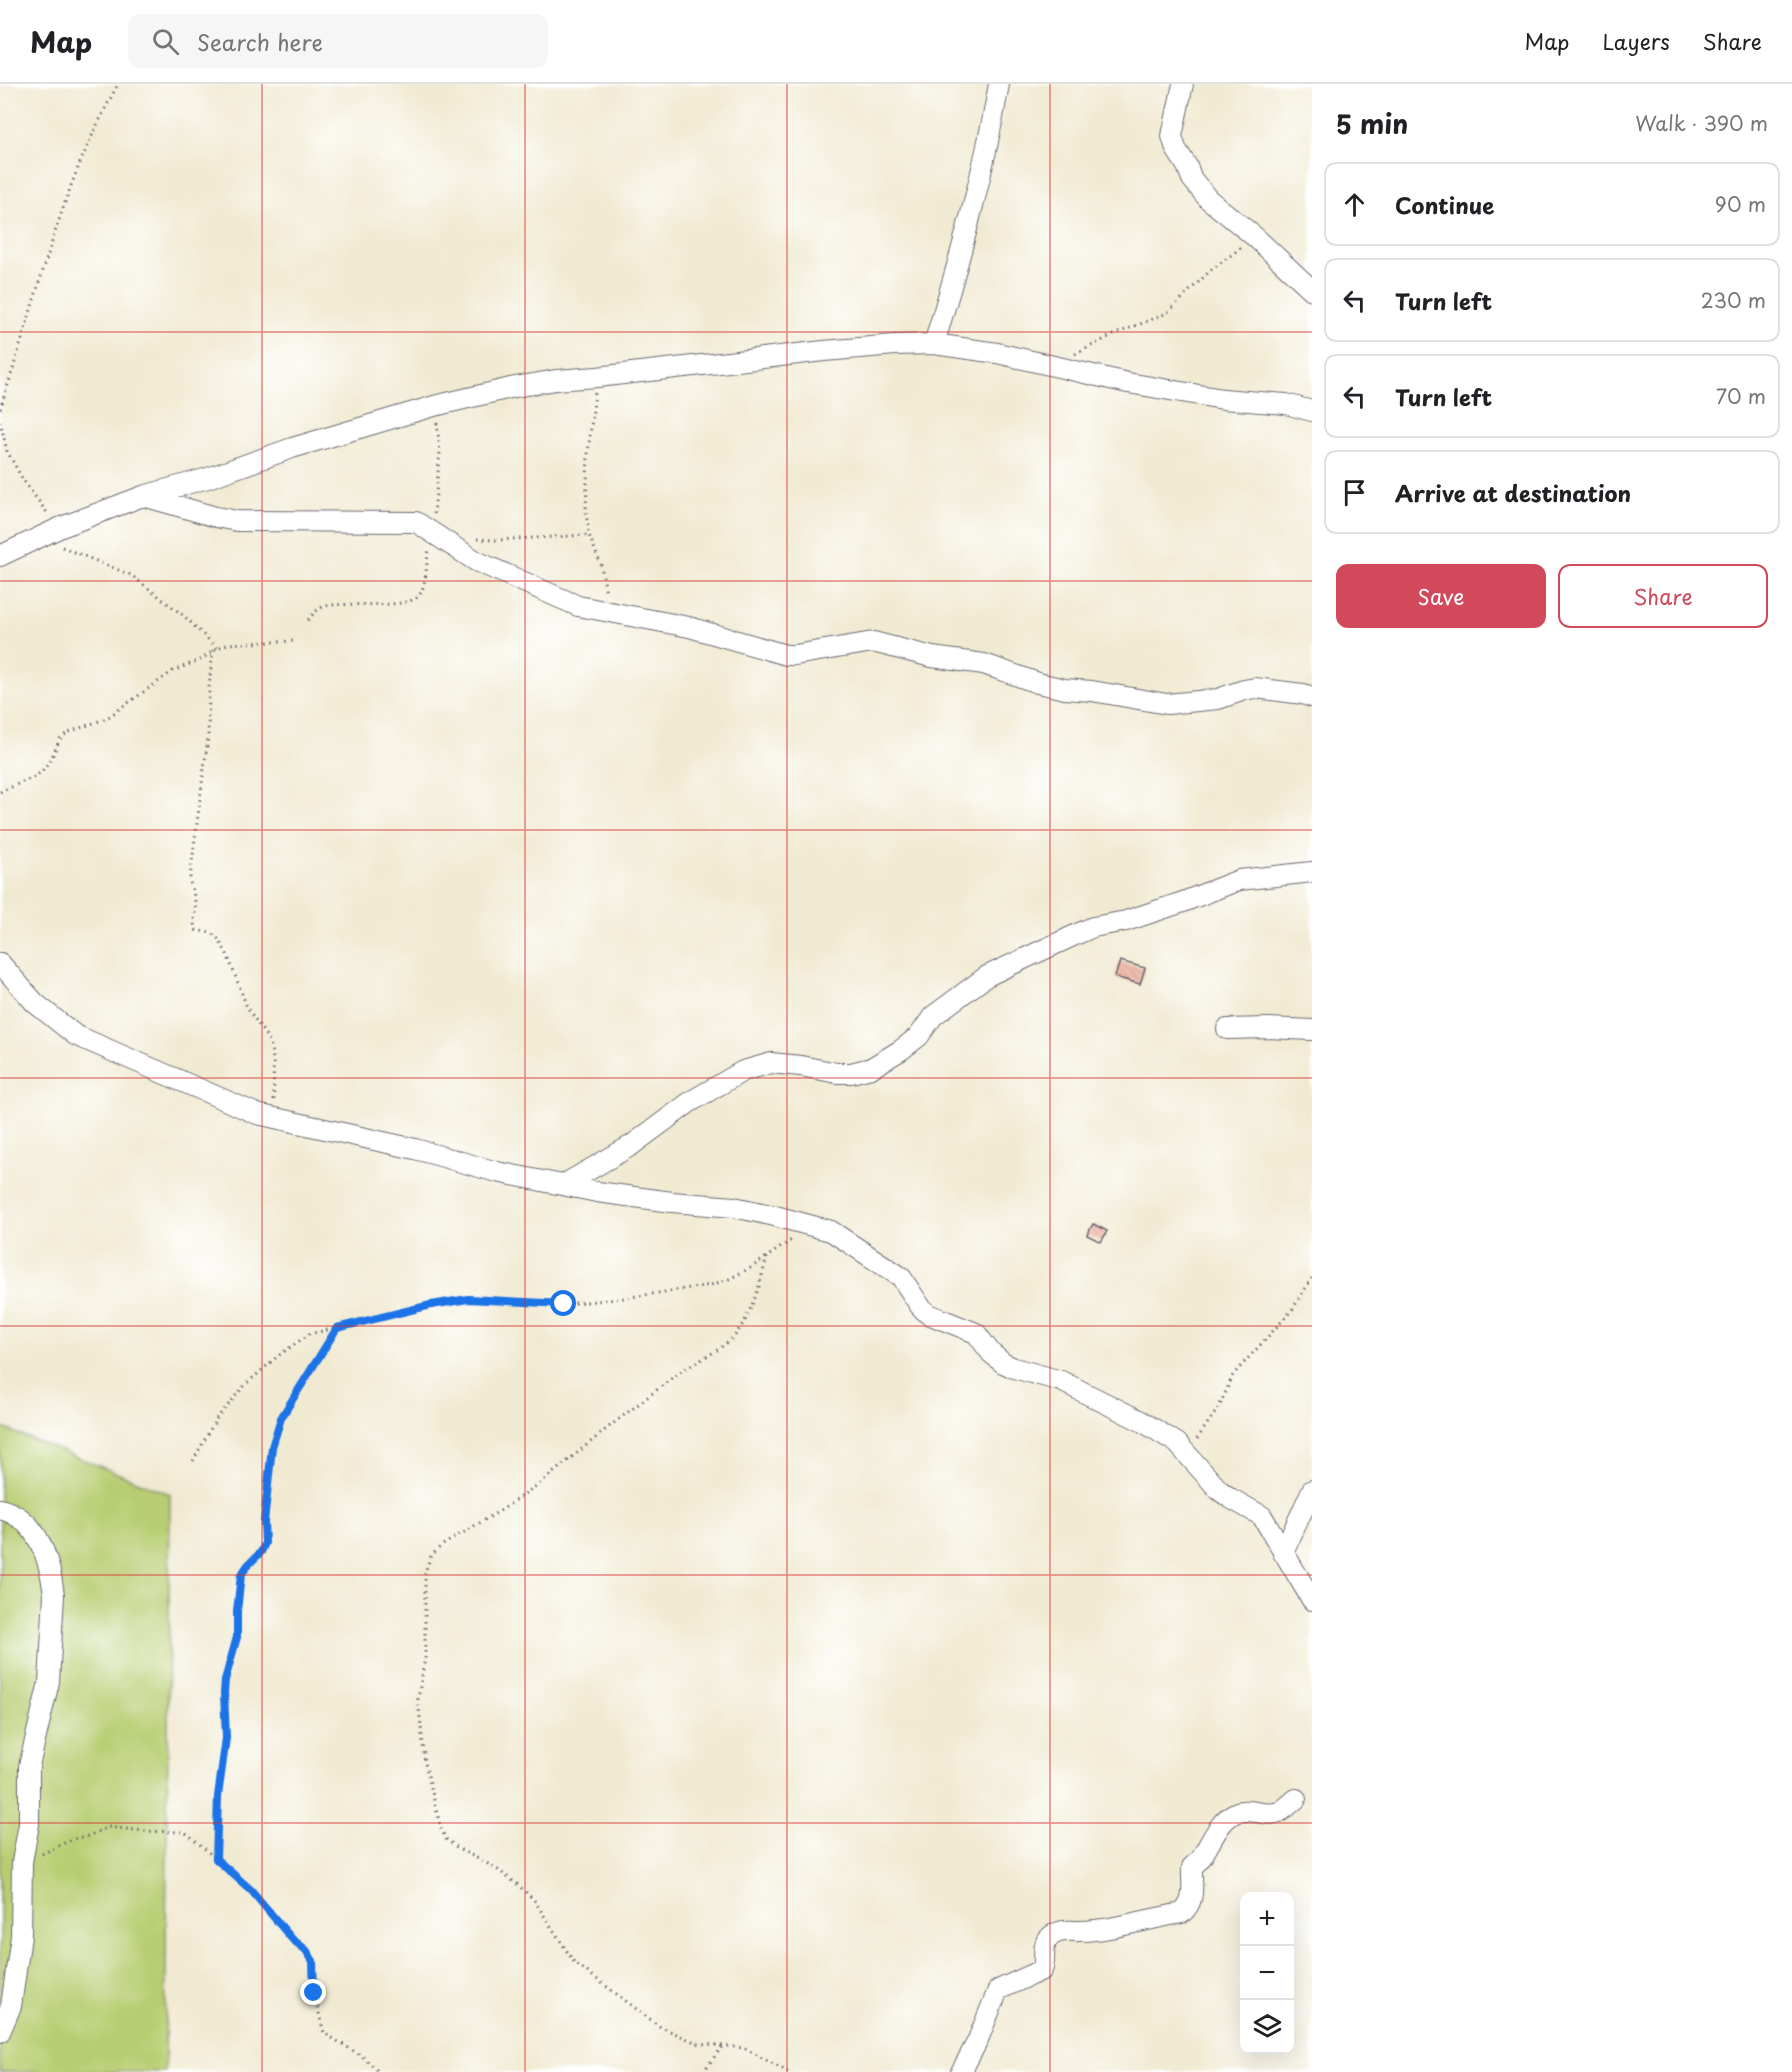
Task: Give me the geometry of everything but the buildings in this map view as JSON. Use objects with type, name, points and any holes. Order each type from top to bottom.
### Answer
[{"type":"street","points":[[934,344],[962,254],[992,128],[999,84]]},
{"type":"street","points":[[1183,84],[1173,128],[1173,141],[1203,195],[1255,237],[1312,290]]},
{"type":"street","points":[[0,556],[58,528],[143,495],[208,478],[292,448],[434,406],[556,380],[824,351],[934,344],[997,353],[1128,383],[1201,396],[1286,404],[1312,411]]},
{"type":"street","points":[[143,495],[237,521],[410,521],[422,524],[476,561],[578,606],[689,627],[789,655],[873,642],[932,657],[984,664],[1038,683],[1167,704],[1218,699],[1255,688],[1312,697]]},
{"type":"street","points":[[563,1185],[632,1145],[690,1102],[742,1071],[771,1063],[844,1073],[871,1068],[919,1036],[933,1016],[987,976],[1075,935],[1093,927],[1135,918],[1239,880],[1312,872]]},
{"type":"street","points":[[0,963],[35,1003],[75,1035],[189,1083],[225,1102],[274,1118],[415,1149],[497,1172],[672,1202],[734,1207],[831,1231],[901,1277],[928,1314],[976,1333],[991,1353],[1003,1363],[1061,1381],[1165,1434],[1187,1454],[1219,1490],[1262,1516],[1312,1600]]},
{"type":"street","points":[[1227,1029],[1312,1030]]},
{"type":"street","points":[[1283,1553],[1312,1490]]},
{"type":"street","points":[[0,1509],[28,1523],[36,1534],[53,1583],[54,1595],[49,1682],[29,1766],[28,1836],[22,1862],[21,1936],[10,2006],[0,2032]]},
{"type":"street","points":[[961,2072],[977,2042],[998,1990],[1042,1970],[1045,1947],[1050,1937],[1057,1932],[1097,1931],[1182,1912],[1187,1908],[1194,1886],[1192,1867],[1204,1855],[1212,1837],[1227,1819],[1237,1811],[1244,1810],[1274,1814],[1296,1799]]},
{"type":"path","points":[[0,409],[73,182],[100,118],[118,84]]},
{"type":"path","points":[[1056,367],[1082,350],[1167,313],[1211,270],[1255,237]]},
{"type":"path","points":[[597,377],[588,453],[586,512],[589,535],[603,571],[608,613]]},
{"type":"path","points":[[308,620],[317,610],[328,605],[411,602],[421,593],[429,550],[436,534],[440,452],[434,406]]},
{"type":"path","points":[[0,421],[7,450],[12,460],[58,528]]},
{"type":"path","points":[[436,534],[496,540],[589,535]]},
{"type":"path","points":[[34,540],[80,553],[131,575],[184,616],[215,649]]},
{"type":"path","points":[[0,792],[42,771],[51,759],[60,739],[66,733],[107,718],[173,671],[202,658],[215,649],[228,644],[294,641]]},
{"type":"path","points":[[215,649],[209,687],[208,737],[190,878],[190,889],[196,904],[194,926],[196,930],[211,933],[217,937],[227,954],[247,1007],[270,1042],[273,1059],[274,1118]]},
{"type":"path","points":[[194,1461],[216,1419],[246,1384],[278,1356],[309,1334],[431,1305],[468,1299],[564,1304],[618,1299],[711,1285],[729,1279],[812,1227]]},
{"type":"path","points":[[767,1257],[754,1300],[746,1319],[734,1337],[719,1349],[680,1372],[543,1481],[503,1509],[441,1546],[431,1556],[426,1572],[425,1658],[418,1699],[425,1763],[441,1829],[446,1839],[517,1884],[534,1900],[574,1962],[659,2026],[697,2043],[744,2048],[788,2072]]},
{"type":"path","points":[[1187,1454],[1219,1407],[1233,1375],[1292,1310],[1312,1278]]},
{"type":"path","points":[[216,1859],[218,1796],[226,1738],[225,1680],[237,1637],[241,1575],[261,1552],[265,1543],[264,1522],[272,1447],[281,1418],[337,1328]]},
{"type":"path","points":[[22,1862],[73,1839],[88,1836],[108,1827],[184,1832],[251,1890],[292,1939],[310,1956],[313,1961],[314,1993],[324,2033],[362,2056],[379,2072]]},
{"type":"path","points":[[704,2072],[722,2046]]},
{"type":"green space","points":[[0,1427],[170,1494],[165,2072],[0,2072]]},
{"type":"route","points":[[314,1993],[313,1961],[306,1950],[292,1939],[251,1890],[216,1859],[218,1796],[226,1738],[225,1680],[236,1644],[239,1584],[243,1570],[261,1552],[265,1543],[264,1522],[272,1447],[281,1418],[337,1328],[431,1305],[468,1299],[564,1304]]}]
